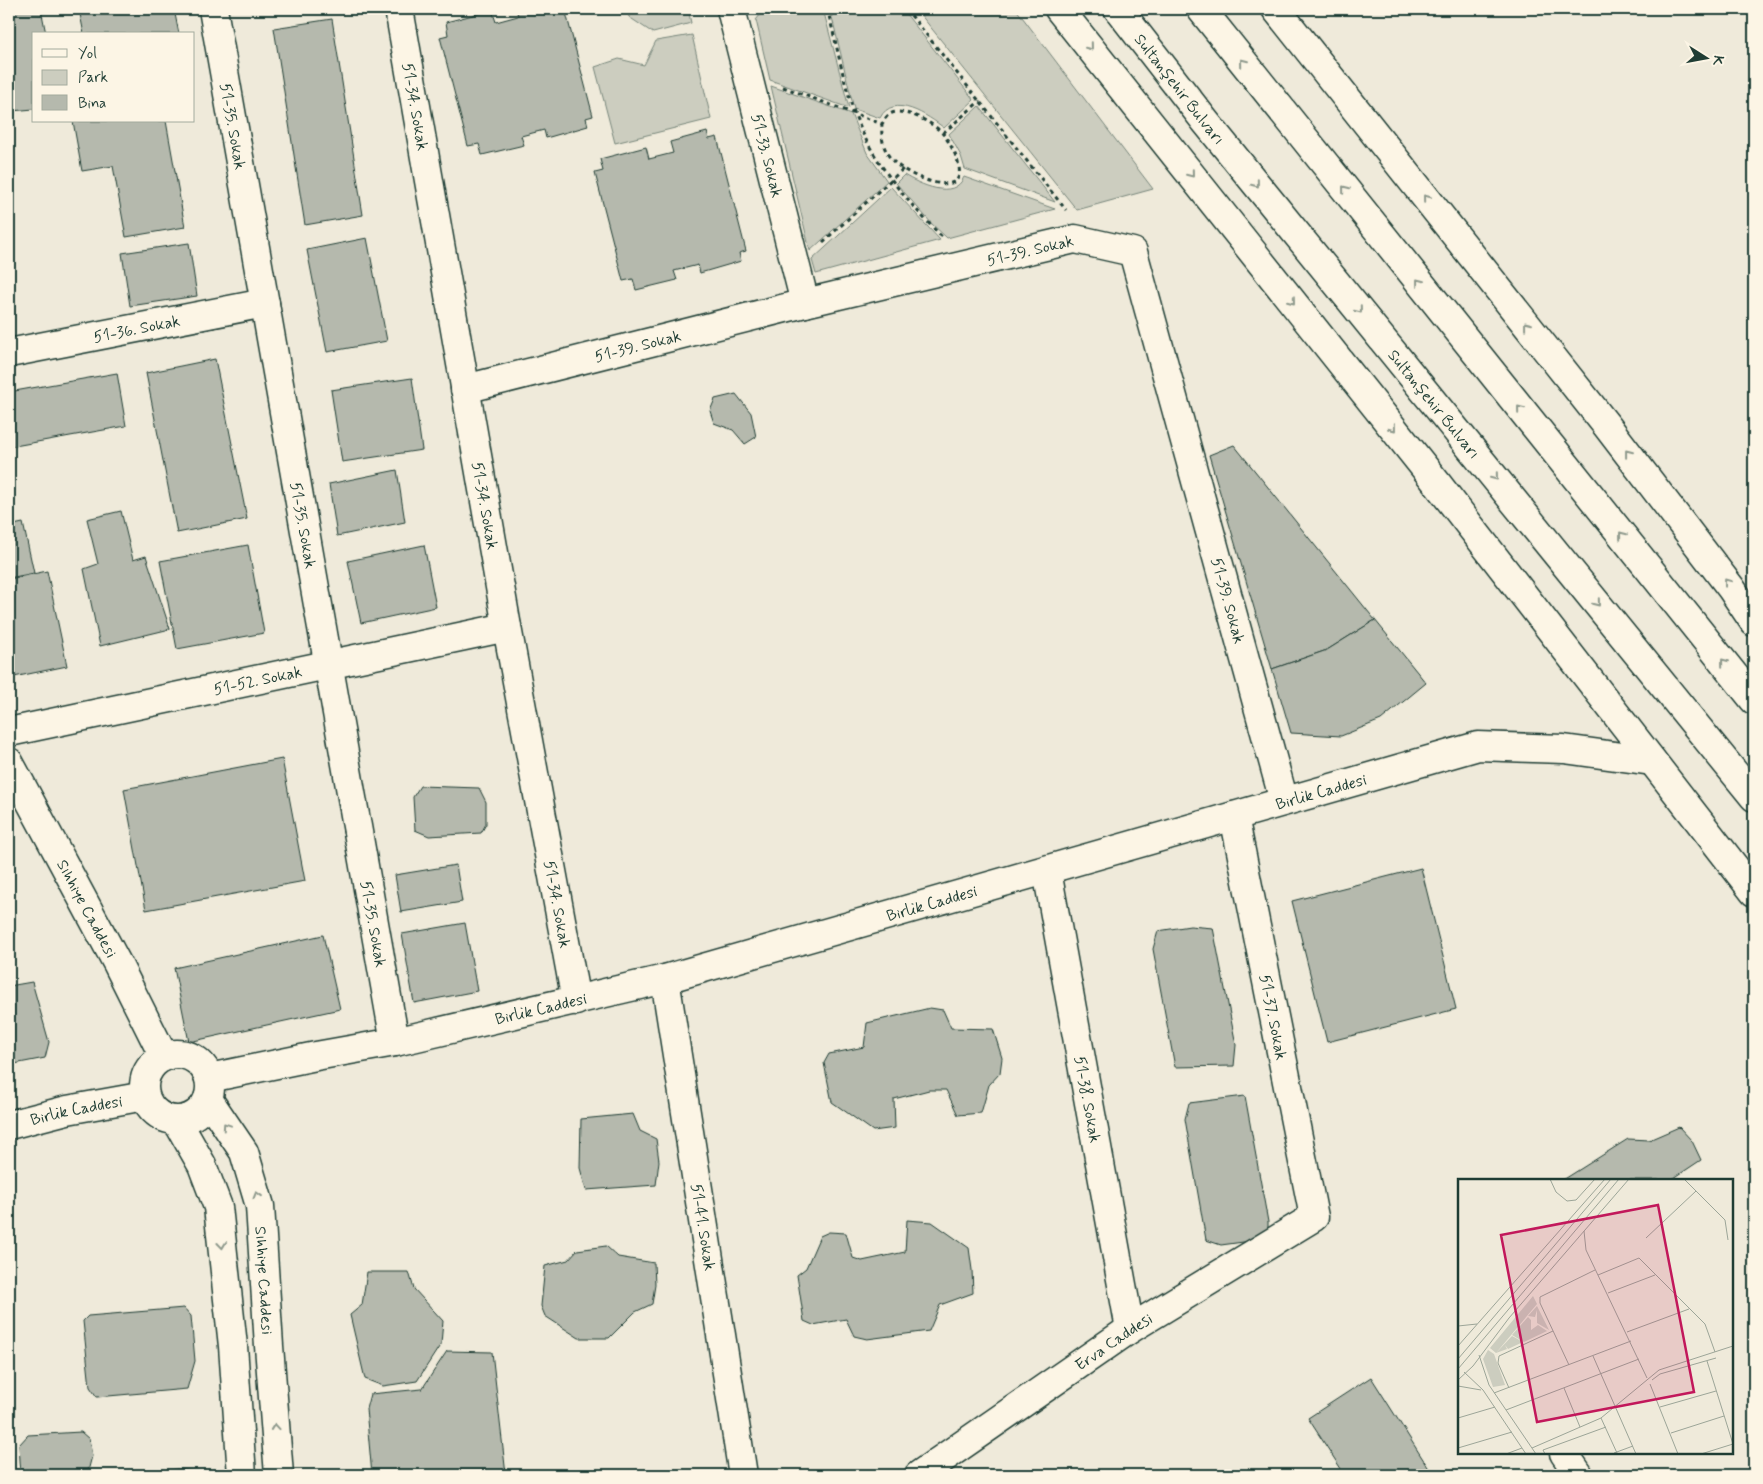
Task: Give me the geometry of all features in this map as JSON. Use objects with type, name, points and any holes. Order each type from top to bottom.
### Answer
[{"type":"main road","name":"51-35. Sokak","points":[[213,9],[395,1042]]},
{"type":"main road","name":"51-34. Sokak","points":[[399,9],[507,627],[576,1001]]},
{"type":"main road","name":"51-33. Sokak","points":[[731,9],[805,303]]},
{"type":"main road","points":[[1059,9],[1436,482],[1754,892]]},
{"type":"main road","name":"Sultanşehir Bulvarı","points":[[1118,9],[1211,129],[1754,797]]},
{"type":"main road","points":[[1201,9],[1754,700]]},
{"type":"main road","points":[[1276,9],[1607,426],[1731,588],[1754,622]]},
{"type":"main road","name":"51-39. Sokak","points":[[465,389],[805,303],[1076,239],[1133,252],[1284,801]]},
{"type":"main road","name":"51-36. Sokak","points":[[9,353],[265,303]]},
{"type":"main road","name":"51-52. Sokak","points":[[9,732],[507,627]]},
{"type":"main road","name":"Birlik Caddesi","points":[[209,1089],[316,1056],[395,1042],[665,979],[1478,746],[1564,749],[1652,761]]},
{"type":"main road","name":"Sıhhiye Caddesi","points":[[9,762],[118,965],[164,1057]]},
{"type":"main road","name":"51-37. Sokak","points":[[1234,816],[1314,1217]]},
{"type":"main road","name":"51-38. Sokak","points":[[1047,871],[1130,1329]]},
{"type":"main road","name":"51-41. Sokak","points":[[665,979],[743,1475]]},
{"type":"main road","points":[[179,1053],[198,1061],[205,1069],[209,1089],[205,1106],[186,1120],[177,1121],[164,1118],[156,1113],[149,1105],[143,1085],[151,1066],[164,1057],[179,1053]]},
{"type":"main road","name":"Sıhhiye Caddesi","points":[[209,1089],[244,1152],[260,1206],[279,1475]]},
{"type":"main road","name":"Birlik Caddesi","points":[[9,1125],[67,1110],[145,1096]]},
{"type":"main road","points":[[177,1121],[202,1165],[218,1207],[233,1346],[242,1475]]},
{"type":"main road","name":"Erva Caddesi","points":[[919,1475],[1130,1329],[1314,1217]]},
{"type":"main road","points":[[1565,1454],[1579,1475]]},
{"type":"path","points":[[827,9],[844,82],[854,114],[876,157],[908,202],[948,244]]},
{"type":"path","points":[[906,9],[1069,213],[1060,215]]},
{"type":"path","points":[[748,73],[882,124]]},
{"type":"path","points":[[943,133],[980,101]]},
{"type":"path","points":[[902,112],[926,121],[943,133],[956,157],[960,173],[958,179],[954,182],[926,181],[892,160],[885,150],[882,124],[891,113],[902,112]]},
{"type":"path","points":[[796,267],[904,168]]},
{"type":"green space","points":[[627,9],[688,9],[691,23],[653,33],[629,17]]},
{"type":"green space","points":[[765,9],[823,9],[849,108],[770,80],[756,20]]},
{"type":"green space","points":[[830,9],[902,9],[974,100],[944,128],[921,113],[902,107],[893,107],[886,110],[880,118],[854,109]]},
{"type":"green space","points":[[916,9],[1016,9],[1153,189],[1077,210]]},
{"type":"green space","points":[[692,35],[711,119],[615,143],[595,67],[619,59],[644,65],[656,41]]},
{"type":"green space","points":[[771,86],[851,114],[867,153],[887,181],[810,251]]},
{"type":"green space","points":[[979,106],[1055,202],[965,169],[961,156],[949,134]]},
{"type":"green space","points":[[904,175],[927,186],[945,189],[953,188],[964,177],[1055,209],[947,238],[896,183]]},
{"type":"green space","points":[[891,187],[940,240],[816,274],[812,260]]},
{"type":"building","points":[[9,9],[41,9],[46,32],[32,32],[32,109],[11,111],[9,100]]},
{"type":"building","points":[[79,9],[174,9],[179,32],[84,32]]},
{"type":"building","points":[[516,9],[565,9],[593,116],[586,118],[588,126],[546,138],[544,130],[521,136],[524,145],[482,155],[479,144],[468,146],[440,37],[448,35],[446,22],[492,10],[496,22],[518,16]]},
{"type":"building","points":[[332,19],[363,215],[305,225],[274,28]]},
{"type":"building","points":[[73,122],[166,122],[185,227],[126,237],[113,166],[82,171]]},
{"type":"building","points":[[707,132],[709,139],[717,137],[746,251],[739,253],[741,261],[700,273],[698,265],[674,271],[677,280],[636,290],[633,279],[623,281],[595,173],[603,171],[600,159],[646,147],[649,159],[673,153],[670,142]]},
{"type":"building","points":[[367,238],[387,341],[327,352],[307,250]]},
{"type":"building","points":[[189,243],[197,296],[130,306],[122,253]]},
{"type":"building","points":[[215,359],[247,519],[177,533],[146,373]]},
{"type":"building","points":[[117,373],[126,426],[9,447],[9,392]]},
{"type":"building","points":[[412,378],[422,450],[342,462],[331,390]]},
{"type":"building","points":[[736,394],[751,413],[756,437],[745,444],[733,430],[714,423],[710,411],[715,399]]},
{"type":"building","points":[[1234,445],[1375,620],[1327,650],[1272,669],[1209,455]]},
{"type":"building","points":[[397,470],[405,522],[337,536],[329,484]]},
{"type":"building","points":[[121,511],[133,560],[146,556],[170,629],[100,646],[84,569],[98,564],[87,519]]},
{"type":"building","points":[[23,523],[34,573],[9,578],[9,526]]},
{"type":"building","points":[[248,545],[264,633],[177,649],[160,561]]},
{"type":"building","points":[[424,545],[436,607],[361,623],[348,561]]},
{"type":"building","points":[[47,571],[67,666],[9,678],[9,579]]},
{"type":"building","points":[[1375,620],[1426,683],[1381,720],[1341,736],[1291,733],[1272,669],[1327,650]]},
{"type":"building","points":[[282,759],[305,881],[146,910],[124,789]]},
{"type":"building","points":[[420,786],[479,788],[486,802],[486,824],[481,833],[429,836],[415,830],[413,797]]},
{"type":"building","points":[[456,865],[462,902],[401,912],[395,875]]},
{"type":"building","points":[[1421,868],[1456,1009],[1327,1042],[1292,901]]},
{"type":"building","points":[[465,923],[477,991],[414,1003],[402,934]]},
{"type":"building","points":[[1190,926],[1213,928],[1236,1045],[1234,1066],[1175,1067],[1153,949],[1158,931]]},
{"type":"building","points":[[323,935],[340,1009],[189,1042],[174,968]]},
{"type":"building","points":[[32,982],[49,1042],[45,1058],[9,1065],[9,986]]},
{"type":"building","points":[[930,1008],[943,1010],[951,1028],[993,1029],[1002,1058],[1000,1073],[989,1085],[981,1113],[958,1115],[946,1090],[929,1090],[894,1099],[895,1128],[873,1131],[832,1102],[824,1063],[829,1054],[864,1047],[867,1023]]},
{"type":"building","points":[[1245,1096],[1268,1222],[1268,1233],[1258,1240],[1221,1245],[1206,1240],[1185,1119],[1189,1103]]},
{"type":"building","points":[[633,1114],[640,1131],[656,1139],[659,1161],[656,1185],[586,1190],[580,1168],[581,1119]]},
{"type":"building","points":[[1679,1127],[1692,1141],[1701,1160],[1672,1179],[1565,1179],[1628,1139],[1649,1140]]},
{"type":"building","points":[[907,1220],[932,1222],[969,1248],[973,1293],[940,1305],[929,1331],[867,1339],[854,1336],[846,1319],[813,1325],[804,1321],[797,1275],[806,1268],[820,1236],[829,1232],[846,1233],[853,1258],[862,1261],[905,1252]]},
{"type":"building","points":[[606,1246],[618,1257],[654,1263],[655,1285],[652,1304],[635,1312],[609,1338],[579,1338],[545,1316],[541,1306],[545,1266],[568,1260],[577,1250]]},
{"type":"building","points":[[367,1272],[409,1272],[414,1289],[443,1321],[441,1344],[417,1381],[383,1386],[365,1379],[350,1315],[362,1305]]},
{"type":"building","points":[[184,1308],[191,1316],[195,1361],[187,1389],[97,1397],[90,1387],[83,1321],[88,1316]]},
{"type":"building","points":[[447,1351],[492,1352],[506,1475],[372,1475],[366,1409],[370,1394],[422,1389]]},
{"type":"building","points":[[1371,1377],[1433,1475],[1345,1475],[1308,1418]]},
{"type":"building","points":[[81,1432],[89,1439],[92,1456],[87,1475],[21,1475],[19,1445],[28,1435]]},
{"type":"building","points":[[177,1469],[205,1472],[206,1475],[135,1475]]},
{"type":"building","points":[[644,1474],[646,1475],[622,1475]]}]
